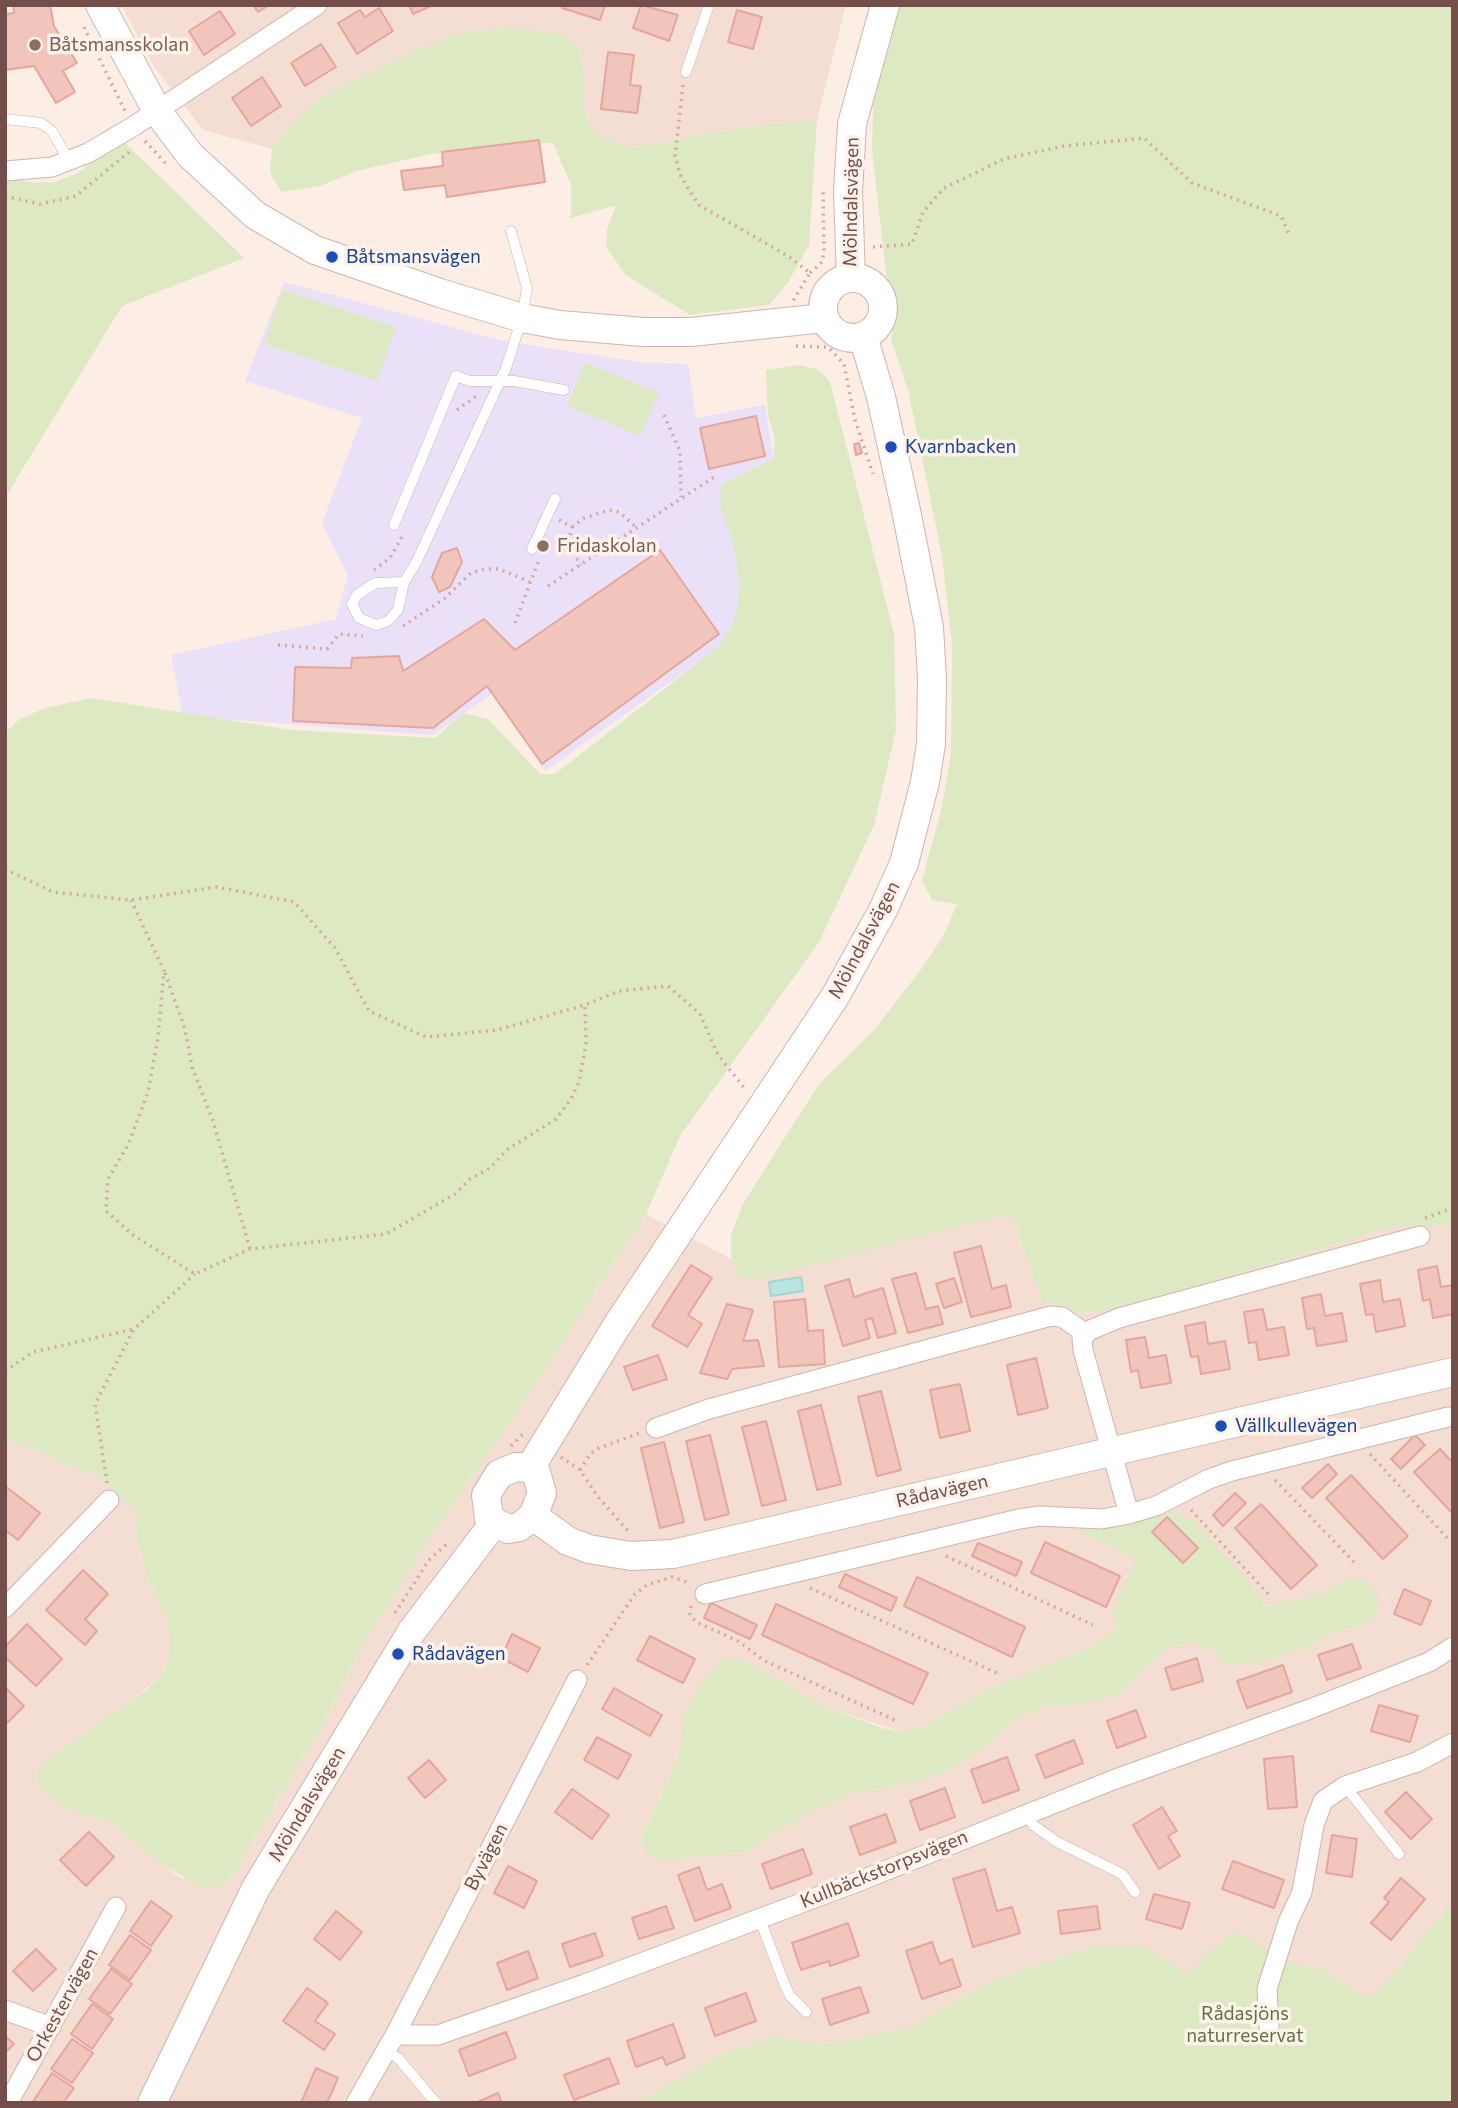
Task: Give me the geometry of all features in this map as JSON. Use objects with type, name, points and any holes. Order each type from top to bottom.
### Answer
[{"type":"street","points":[[5,170],[52,167],[69,162],[145,126],[317,5]]},
{"type":"street","name":"Mölndalsvägen","points":[[850,278],[848,191],[852,124],[885,5]]},
{"type":"street","points":[[91,14],[145,126],[190,155],[255,215],[332,257],[522,317],[560,325],[643,332],[791,338],[824,317]]},
{"type":"street","points":[[850,278],[872,285],[883,304],[877,326],[863,336],[849,338],[836,333],[824,317],[823,304],[828,291],[838,282],[850,278]]},
{"type":"street","name":"Mölndalsvägen","points":[[530,1468],[618,1324],[836,995],[883,911],[904,863],[925,782],[931,744],[932,679],[929,626],[881,397],[863,336]]},
{"type":"street","points":[[1129,1514],[1083,1350],[1082,1338],[1086,1334],[1119,1318],[1420,1236]]},
{"type":"street","points":[[656,1427],[719,1406],[1051,1316],[1062,1317],[1086,1334]]},
{"type":"street","name":"Rådavägen","points":[[533,1516],[568,1541],[589,1549],[631,1556],[673,1554],[1453,1372]]},
{"type":"street","points":[[705,1594],[1019,1519],[1039,1516],[1102,1519],[1129,1514],[1156,1506],[1209,1479],[1232,1471],[1448,1417]]},
{"type":"street","points":[[530,1468],[539,1476],[542,1485],[541,1502],[533,1516],[526,1524],[513,1529],[494,1523],[486,1512],[488,1487],[507,1469],[530,1468]]},
{"type":"street","points":[[5,1608],[109,1500]]},
{"type":"street","name":"Mölndalsvägen","points":[[152,2103],[256,1888],[412,1630],[494,1523]]},
{"type":"street","name":"Kullbäckstorpsvägen","points":[[390,2043],[438,2035],[584,1984],[1027,1813],[1449,1657]]},
{"type":"street","name":"Byvägen","points":[[390,2043],[577,1679]]},
{"type":"street","points":[[1269,2027],[1268,1989],[1288,1922],[1302,1892],[1318,1809],[1330,1795],[1345,1786],[1418,1762],[1453,1743]]},
{"type":"street","name":"Orkestervägen","points":[[8,2103],[116,1907]]},
{"type":"street","points":[[5,2010],[51,2027]]},
{"type":"street","points":[[356,2103],[390,2043]]},
{"type":"lane","points":[[685,72],[709,5]]},
{"type":"lane","points":[[5,119],[41,123],[52,131],[69,162]]},
{"type":"lane","points":[[404,582],[375,583],[364,589],[352,604],[359,618],[376,625],[387,621],[398,610],[404,582],[416,564],[465,461],[498,381],[522,317],[527,288],[511,231]]},
{"type":"lane","points":[[396,528],[456,376],[470,381],[498,381],[564,390]]},
{"type":"lane","points":[[532,549],[555,499]]},
{"type":"lane","points":[[1345,1786],[1399,1854]]},
{"type":"lane","points":[[1027,1813],[1033,1825],[1057,1842],[1122,1874],[1135,1892]]},
{"type":"lane","points":[[759,1917],[787,1989],[806,2012]]},
{"type":"lane","points":[[390,2043],[398,2058],[436,2103]]},
{"type":"path","points":[[91,14],[107,78],[145,126],[169,167]]},
{"type":"path","points":[[685,72],[676,141],[681,177],[699,205],[788,256],[810,273],[791,305],[791,338],[828,347],[844,364],[855,420],[877,483]]},
{"type":"path","points":[[5,196],[40,204],[76,196],[145,126]]},
{"type":"path","points":[[872,247],[912,244],[923,212],[944,188],[1004,159],[1064,146],[1144,138],[1192,183],[1281,216],[1289,234]]},
{"type":"path","points":[[664,415],[680,452],[681,498]]},
{"type":"path","points":[[548,586],[714,477]]},
{"type":"path","points":[[581,565],[568,544],[572,527],[584,518],[609,510],[619,512],[637,528]]},
{"type":"path","points":[[547,515],[572,527]]},
{"type":"path","points":[[396,528],[416,564]]},
{"type":"path","points":[[515,623],[540,562],[532,549]]},
{"type":"path","points":[[5,869],[53,892],[131,900],[217,887],[294,902],[335,948],[369,1011],[426,1037],[497,1030],[585,1005],[619,991],[668,986],[700,1014],[718,1055],[751,1096]]},
{"type":"path","points":[[131,900],[164,971],[185,1029],[192,1068],[213,1121],[250,1250]]},
{"type":"path","points":[[164,971],[158,1038],[148,1092],[129,1143],[108,1179],[106,1211],[133,1235],[195,1274]]},
{"type":"path","points":[[109,1500],[95,1404],[134,1329],[195,1274],[250,1250],[386,1234],[455,1194],[470,1179],[490,1168],[508,1149],[556,1119],[571,1099],[579,1082],[586,1044],[585,1005]]},
{"type":"path","points":[[5,1371],[33,1352],[134,1329]]},
{"type":"path","points":[[580,1470],[591,1452],[656,1427]]},
{"type":"path","points":[[506,1450],[525,1432]]},
{"type":"path","points":[[1362,1446],[1449,1540]]},
{"type":"path","points":[[1275,1479],[1356,1564]]},
{"type":"path","points":[[1184,1502],[1270,1596]]},
{"type":"path","points":[[391,1622],[429,1560],[457,1533]]},
{"type":"path","points":[[946,1555],[1093,1625]]},
{"type":"path","points":[[577,1679],[618,1614],[635,1594],[647,1585],[672,1577],[689,1582],[705,1594],[691,1603],[690,1614],[696,1622],[738,1641],[762,1660],[897,1721]]},
{"type":"path","points":[[810,1588],[999,1674]]},
{"type":"shaded area","points":[[121,5],[846,5],[817,120],[771,123],[630,148],[602,136],[589,125],[584,109],[585,89],[580,51],[510,28],[471,30],[345,84],[290,126],[272,149],[203,130],[155,68]]},
{"type":"shaded area","name":"Fridaskolan","points":[[284,282],[504,341],[645,363],[688,364],[696,418],[765,405],[774,461],[756,612],[720,647],[545,771],[493,693],[433,735],[183,716],[171,655],[336,619],[348,575],[322,523],[362,418],[245,381]]},
{"type":"shaded area","points":[[646,1214],[731,1259],[739,1277],[998,1216],[1013,1219],[1043,1304],[1063,1305],[1080,1313],[1103,1311],[1179,1291],[1394,1226],[1453,1226],[1453,1936],[1392,1994],[1365,1997],[1325,1971],[1202,1981],[1170,1966],[1142,1946],[1094,1946],[996,1979],[906,2029],[819,2045],[777,2036],[730,2050],[634,2103],[5,2103],[5,1440],[39,1450],[64,1464],[100,1476],[137,1513],[136,1537],[149,1582],[168,1621],[170,1653],[163,1674],[116,1713],[53,1756],[67,1809],[111,1822],[180,1878],[229,1881],[327,1718],[362,1647],[434,1531],[524,1402]],"holes":[[[1347,1580],[1366,1624],[1326,1635],[1280,1657],[1225,1665],[1214,1650],[1195,1643],[1173,1646],[1160,1652],[1119,1695],[1074,1706],[1047,1705],[1017,1719],[986,1746],[914,1783],[858,1792],[818,1808],[744,1852],[667,1860],[640,1839],[678,1758],[746,1661],[827,1708],[902,1732],[923,1727],[985,1691],[1086,1649],[1120,1627],[1291,1602],[1322,1593]]]},
{"type":"green space","points":[[896,5],[1453,5],[1453,1226],[1394,1226],[1179,1291],[1103,1311],[1080,1313],[1063,1305],[1043,1304],[1013,1219],[998,1216],[759,1279],[739,1277],[731,1259],[731,1234],[744,1202],[819,1084],[874,1030],[920,971],[944,935],[957,904],[932,900],[922,880],[941,811],[951,753],[952,644],[942,556],[909,394],[891,339],[898,302],[886,274],[872,149],[874,77]]},
{"type":"green space","points":[[510,28],[546,31],[567,38],[580,51],[585,89],[584,109],[589,125],[602,136],[630,148],[771,123],[817,120],[809,245],[787,284],[769,305],[690,315],[626,275],[606,247],[607,229],[616,205],[571,218],[571,185],[553,143],[500,144],[431,154],[356,171],[320,186],[281,192],[270,172],[272,149],[290,126],[314,104],[344,84],[429,45],[471,30]]},
{"type":"green space","points":[[121,139],[244,258],[122,306],[5,498],[5,177],[33,183],[54,182],[78,173]]},
{"type":"green space","points":[[282,289],[396,327],[377,381],[264,344]]},
{"type":"green space","points":[[585,362],[659,393],[641,436],[567,406]]},
{"type":"green space","points":[[800,365],[819,370],[830,382],[894,634],[896,730],[874,825],[819,942],[680,1136],[646,1214],[524,1402],[434,1531],[362,1647],[327,1718],[229,1881],[219,1886],[201,1887],[158,1862],[111,1822],[67,1809],[49,1797],[38,1785],[37,1771],[53,1756],[145,1691],[163,1674],[170,1653],[168,1621],[149,1582],[136,1537],[137,1513],[100,1476],[64,1464],[39,1450],[5,1440],[5,733],[20,719],[45,708],[91,698],[291,730],[436,738],[462,713],[488,719],[540,774],[555,774],[718,647],[733,624],[738,607],[739,579],[732,538],[720,508],[721,484],[773,459],[775,439],[768,416],[766,370]]},
{"type":"green space","points":[[1174,1511],[1192,1520],[1254,1587],[1264,1607],[1322,1593],[1347,1580],[1368,1580],[1380,1602],[1376,1614],[1366,1624],[1326,1635],[1306,1647],[1280,1657],[1243,1664],[1224,1665],[1214,1650],[1195,1643],[1173,1646],[1160,1653],[1119,1695],[1074,1706],[1047,1705],[1017,1719],[986,1746],[953,1768],[914,1783],[858,1792],[818,1808],[744,1852],[667,1860],[649,1855],[640,1840],[678,1758],[685,1714],[704,1679],[723,1658],[746,1661],[827,1708],[882,1728],[902,1732],[923,1727],[985,1691],[1086,1649],[1120,1627],[1111,1615],[1137,1559],[1075,1529]]},
{"type":"green space","name":"Rådasjöns naturreservat","points":[[1453,1902],[1453,2103],[634,2103],[730,2050],[778,2036],[819,2045],[906,2029],[996,1979],[1094,1946],[1142,1945],[1187,1974],[1233,1931],[1292,1962],[1325,1971],[1365,1997],[1375,1996]]},
{"type":"water","points":[[801,1277],[803,1291],[771,1296],[769,1282]]},
{"type":"building","name":"Båtsmansskolan","points":[[13,5],[50,5],[54,26],[77,63],[63,71],[75,92],[56,103],[34,66],[5,70],[5,14],[14,13]]},
{"type":"building","points":[[253,5],[269,5],[258,12]]},
{"type":"building","points":[[409,5],[433,5],[413,14]]},
{"type":"building","points":[[563,5],[605,5],[600,20],[562,8]]},
{"type":"building","points":[[641,5],[678,15],[669,41],[633,28]]},
{"type":"building","points":[[379,8],[393,31],[357,54],[338,23],[360,10],[365,17]]},
{"type":"building","points":[[737,10],[762,17],[753,49],[728,42]]},
{"type":"building","points":[[220,11],[235,34],[204,55],[189,31]]},
{"type":"building","points":[[321,44],[336,67],[305,86],[291,63]]},
{"type":"building","points":[[608,52],[634,55],[630,85],[641,86],[637,113],[601,109]]},
{"type":"building","points":[[262,77],[281,106],[251,126],[232,98]]},
{"type":"building","points":[[539,140],[545,182],[447,197],[445,185],[404,190],[401,171],[443,166],[442,152]]},
{"type":"building","points":[[756,416],[765,456],[709,469],[700,428]]},
{"type":"building","points":[[859,443],[862,453],[856,455],[854,444]]},
{"type":"building","points":[[457,548],[462,562],[450,587],[439,592],[432,577],[442,553]]},
{"type":"building","points":[[660,550],[719,634],[542,764],[487,686],[433,728],[293,721],[295,667],[351,668],[352,658],[399,656],[403,671],[484,619],[515,650]]},
{"type":"building","points":[[981,1246],[992,1289],[1006,1285],[1011,1307],[971,1317],[954,1253]]},
{"type":"building","points":[[691,1265],[712,1278],[688,1315],[702,1324],[687,1347],[652,1326]]},
{"type":"building","points":[[1437,1266],[1441,1287],[1453,1285],[1453,1314],[1433,1318],[1430,1299],[1423,1301],[1418,1270]]},
{"type":"building","points":[[916,1273],[926,1309],[938,1306],[943,1324],[908,1333],[892,1279]]},
{"type":"building","points":[[954,1278],[962,1302],[944,1308],[936,1284]]},
{"type":"building","points":[[849,1279],[854,1297],[883,1288],[896,1333],[878,1338],[872,1318],[865,1320],[870,1338],[843,1346],[825,1286]]},
{"type":"building","points":[[1380,1280],[1383,1302],[1400,1299],[1405,1326],[1376,1332],[1373,1314],[1366,1315],[1360,1284]]},
{"type":"building","points":[[1321,1294],[1325,1316],[1342,1313],[1347,1341],[1317,1346],[1314,1328],[1307,1329],[1302,1298]]},
{"type":"building","points":[[805,1299],[808,1331],[823,1330],[825,1364],[779,1367],[774,1302]]},
{"type":"building","points":[[727,1304],[753,1310],[743,1341],[758,1340],[764,1366],[732,1369],[727,1379],[700,1373]]},
{"type":"building","points":[[1263,1309],[1267,1330],[1284,1327],[1289,1355],[1259,1360],[1256,1342],[1249,1343],[1244,1312]]},
{"type":"building","points":[[1205,1322],[1208,1344],[1225,1341],[1230,1369],[1201,1374],[1198,1356],[1191,1357],[1185,1326]]},
{"type":"building","points":[[1145,1337],[1149,1358],[1166,1355],[1171,1383],[1141,1388],[1138,1370],[1131,1372],[1126,1340]]},
{"type":"building","points":[[658,1355],[667,1379],[633,1390],[624,1367]]},
{"type":"building","points":[[1036,1358],[1048,1408],[1018,1415],[1007,1365]]},
{"type":"building","points":[[960,1384],[970,1431],[940,1438],[930,1390]]},
{"type":"building","points":[[881,1391],[901,1470],[877,1476],[858,1397]]},
{"type":"building","points":[[821,1405],[841,1484],[817,1490],[798,1411]]},
{"type":"building","points":[[766,1421],[786,1500],[762,1506],[742,1427]]},
{"type":"building","points":[[710,1435],[729,1514],[705,1520],[686,1441]]},
{"type":"building","points":[[1415,1435],[1425,1445],[1401,1469],[1391,1459]]},
{"type":"building","points":[[664,1442],[684,1522],[660,1528],[641,1448]]},
{"type":"building","points":[[1440,1449],[1453,1463],[1453,1514],[1414,1472]]},
{"type":"building","points":[[1328,1464],[1337,1474],[1312,1498],[1302,1488]]},
{"type":"building","points":[[1351,1475],[1408,1536],[1383,1559],[1326,1498]]},
{"type":"building","points":[[5,1486],[40,1513],[18,1540],[5,1530]]},
{"type":"building","points":[[1235,1493],[1246,1503],[1223,1526],[1213,1515]]},
{"type":"building","points":[[1261,1504],[1317,1565],[1291,1589],[1235,1528]]},
{"type":"building","points":[[1167,1517],[1198,1548],[1183,1563],[1152,1532]]},
{"type":"building","points":[[1045,1542],[1120,1576],[1106,1607],[1031,1573]]},
{"type":"building","points":[[978,1543],[1022,1562],[1016,1576],[972,1556]]},
{"type":"building","points":[[83,1570],[108,1594],[85,1619],[97,1631],[85,1645],[46,1610]]},
{"type":"building","points":[[845,1574],[897,1598],[891,1611],[839,1587]]},
{"type":"building","points":[[917,1577],[1025,1627],[1012,1657],[904,1606]]},
{"type":"building","points":[[1404,1589],[1431,1601],[1421,1625],[1394,1614]]},
{"type":"building","points":[[711,1603],[757,1625],[750,1639],[704,1618]]},
{"type":"building","points":[[776,1604],[928,1673],[913,1704],[762,1635]]},
{"type":"building","points":[[27,1624],[62,1659],[36,1686],[5,1657],[5,1647]]},
{"type":"building","points":[[512,1634],[540,1648],[528,1672],[501,1658]]},
{"type":"building","points":[[650,1636],[695,1659],[683,1683],[637,1660]]},
{"type":"building","points":[[1352,1644],[1361,1668],[1327,1680],[1318,1655]]},
{"type":"building","points":[[1197,1658],[1203,1681],[1172,1690],[1165,1668]]},
{"type":"building","points":[[1283,1665],[1292,1692],[1247,1708],[1237,1681]]},
{"type":"building","points":[[5,1687],[24,1706],[5,1725]]},
{"type":"building","points":[[614,1688],[662,1715],[650,1736],[602,1709]]},
{"type":"building","points":[[1379,1705],[1418,1716],[1410,1742],[1371,1731]]},
{"type":"building","points":[[1136,1710],[1146,1737],[1117,1748],[1107,1721]]},
{"type":"building","points":[[597,1737],[631,1755],[618,1779],[584,1760]]},
{"type":"building","points":[[1074,1740],[1083,1763],[1045,1778],[1036,1755]]},
{"type":"building","points":[[1293,1756],[1297,1807],[1268,1809],[1264,1759]]},
{"type":"building","points":[[1007,1757],[1019,1790],[983,1803],[971,1770]]},
{"type":"building","points":[[429,1760],[446,1780],[425,1798],[408,1778]]},
{"type":"building","points":[[945,1788],[955,1817],[920,1830],[910,1801]]},
{"type":"building","points":[[572,1789],[609,1815],[592,1839],[555,1812]]},
{"type":"building","points":[[1406,1792],[1432,1819],[1411,1839],[1385,1812]]},
{"type":"building","points":[[1162,1807],[1177,1831],[1168,1836],[1180,1856],[1159,1869],[1133,1825]]},
{"type":"building","points":[[886,1814],[896,1842],[860,1855],[850,1827]]},
{"type":"building","points":[[89,1832],[114,1857],[86,1886],[60,1860]]},
{"type":"building","points":[[1332,1835],[1357,1839],[1352,1877],[1326,1873]]},
{"type":"building","points":[[803,1849],[812,1874],[771,1889],[762,1864]]},
{"type":"building","points":[[1233,1861],[1284,1880],[1274,1908],[1222,1889]]},
{"type":"building","points":[[508,1866],[537,1881],[524,1908],[494,1893]]},
{"type":"building","points":[[699,1867],[707,1890],[722,1884],[731,1908],[695,1921],[678,1875]]},
{"type":"building","points":[[985,1869],[997,1911],[1012,1907],[1020,1933],[973,1947],[953,1879]]},
{"type":"building","points":[[1401,1878],[1425,1899],[1391,1940],[1371,1923],[1389,1902],[1384,1898]]},
{"type":"building","points":[[1154,1894],[1190,1903],[1182,1929],[1146,1919]]},
{"type":"building","points":[[151,1901],[172,1916],[151,1946],[130,1931]]},
{"type":"building","points":[[666,1906],[674,1928],[639,1939],[632,1918]]},
{"type":"building","points":[[1097,1906],[1100,1929],[1061,1934],[1058,1911]]},
{"type":"building","points":[[336,1911],[362,1932],[340,1960],[314,1939]]},
{"type":"building","points":[[848,1923],[859,1956],[830,1966],[829,1961],[801,1970],[792,1943]]},
{"type":"building","points":[[595,1933],[603,1956],[570,1967],[562,1944]]},
{"type":"building","points":[[130,1935],[151,1950],[130,1980],[109,1965]]},
{"type":"building","points":[[932,1942],[940,1964],[952,1959],[961,1986],[922,1999],[906,1951]]},
{"type":"building","points":[[36,1949],[56,1969],[33,1991],[13,1971]]},
{"type":"building","points":[[528,1951],[538,1978],[507,1990],[497,1963]]},
{"type":"building","points":[[111,1969],[132,1984],[110,2014],[89,1999]]},
{"type":"building","points":[[860,1987],[869,2012],[830,2025],[822,1999]]},
{"type":"building","points":[[307,1988],[328,2003],[315,2021],[335,2034],[324,2050],[283,2021]]},
{"type":"building","points":[[746,1993],[756,2021],[715,2036],[705,2008]]},
{"type":"building","points":[[92,2004],[113,2019],[92,2049],[71,2034]]},
{"type":"building","points":[[673,2024],[685,2057],[666,2065],[663,2057],[636,2067],[627,2041]]},
{"type":"building","points":[[506,2032],[516,2058],[469,2076],[459,2050]]},
{"type":"building","points":[[5,2036],[14,2044],[5,2053]]},
{"type":"building","points":[[72,2039],[93,2053],[72,2083],[51,2069]]},
{"type":"building","points":[[609,2058],[619,2083],[574,2100],[564,2075]]},
{"type":"building","points":[[316,2068],[338,2078],[327,2103],[301,2103]]},
{"type":"building","points":[[52,2073],[74,2088],[63,2103],[32,2103]]},
{"type":"building","points":[[498,2093],[502,2103],[475,2103]]},
{"type":"place","name":"Båtsmansskolan","points":[[35,45]]},
{"type":"place","name":"Båtsmansvägen","points":[[332,257]]},
{"type":"place","name":"Kvarnbacken","points":[[891,447]]},
{"type":"place","name":"Fridaskolan","points":[[543,546]]},
{"type":"place","name":"Vällkullevägen","points":[[1221,1426]]},
{"type":"place","name":"Rådavägen","points":[[398,1654]]}]
